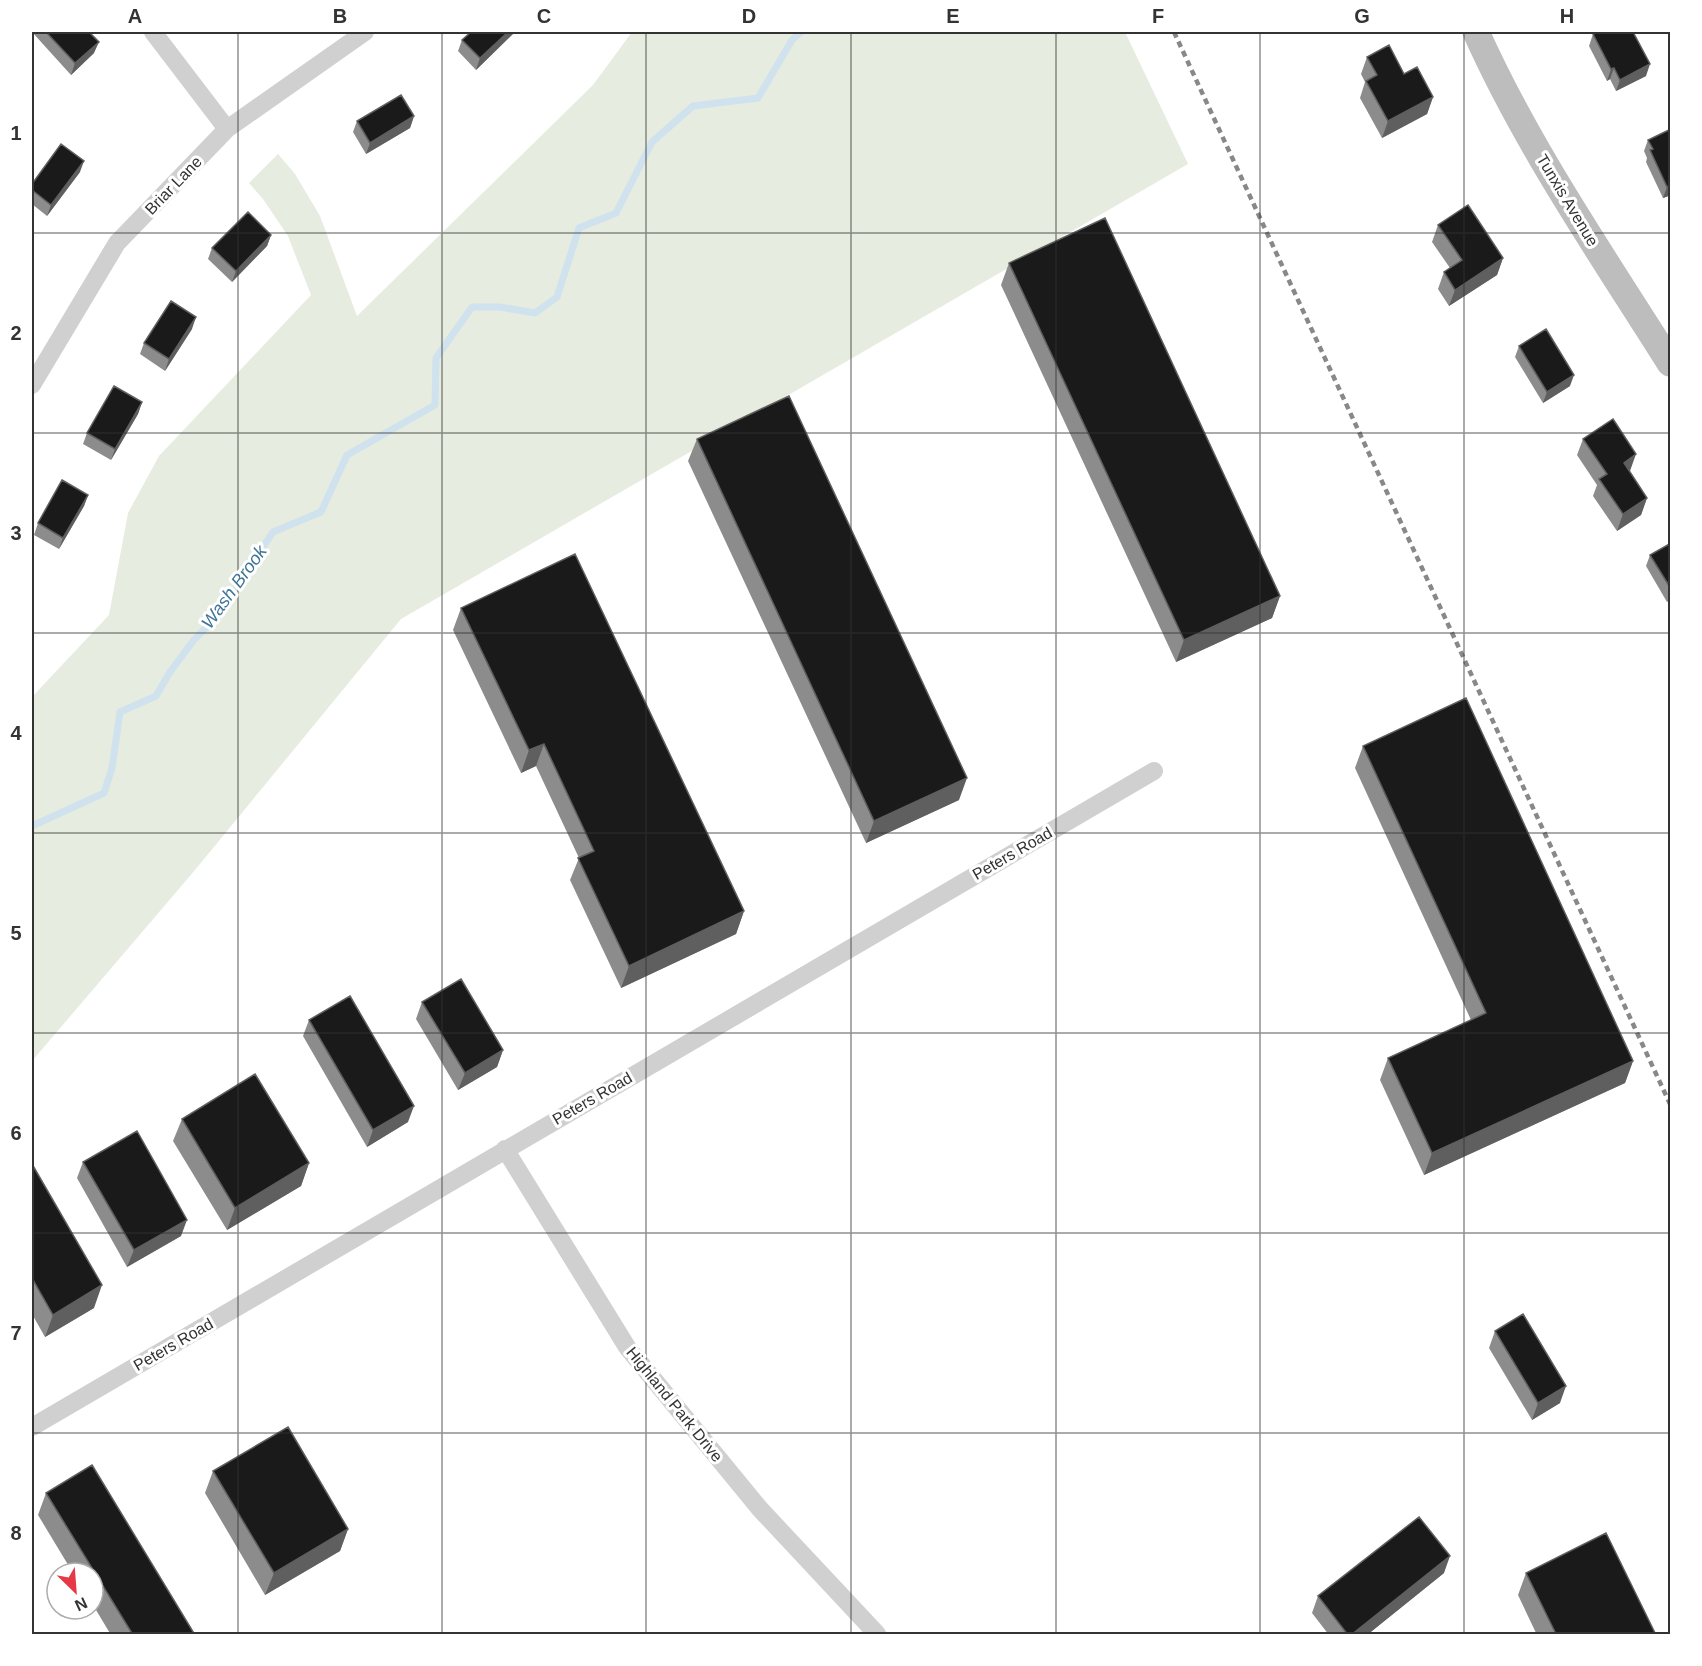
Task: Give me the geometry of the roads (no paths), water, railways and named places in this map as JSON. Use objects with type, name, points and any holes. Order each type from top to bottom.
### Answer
[{"type":"main road","name":"Tunxis Avenue","points":[[1476,32],[1530,137],[1570,205],[1671,363]]},
{"type":"street","points":[[153,32],[227,129]]},
{"type":"street","name":"Briar Lane","points":[[32,385],[117,243],[227,129],[365,32]]},
{"type":"street","name":"Peters Road","points":[[32,1427],[1154,771]]},
{"type":"street","name":"Highland Park Drive","points":[[505,1149],[627,1347],[760,1509],[877,1635]]},
{"type":"waterway","name":"Wash Brook","points":[[32,826],[104,793],[112,768],[120,712],[156,696],[193,641],[220,613],[273,532],[321,512],[347,455],[435,405],[436,358],[472,307],[500,307],[535,313],[557,297],[579,228],[616,213],[652,142],[693,106],[758,98],[792,40],[801,32]]},
{"type":"railway","points":[[1174,32],[1670,1104]]}]
